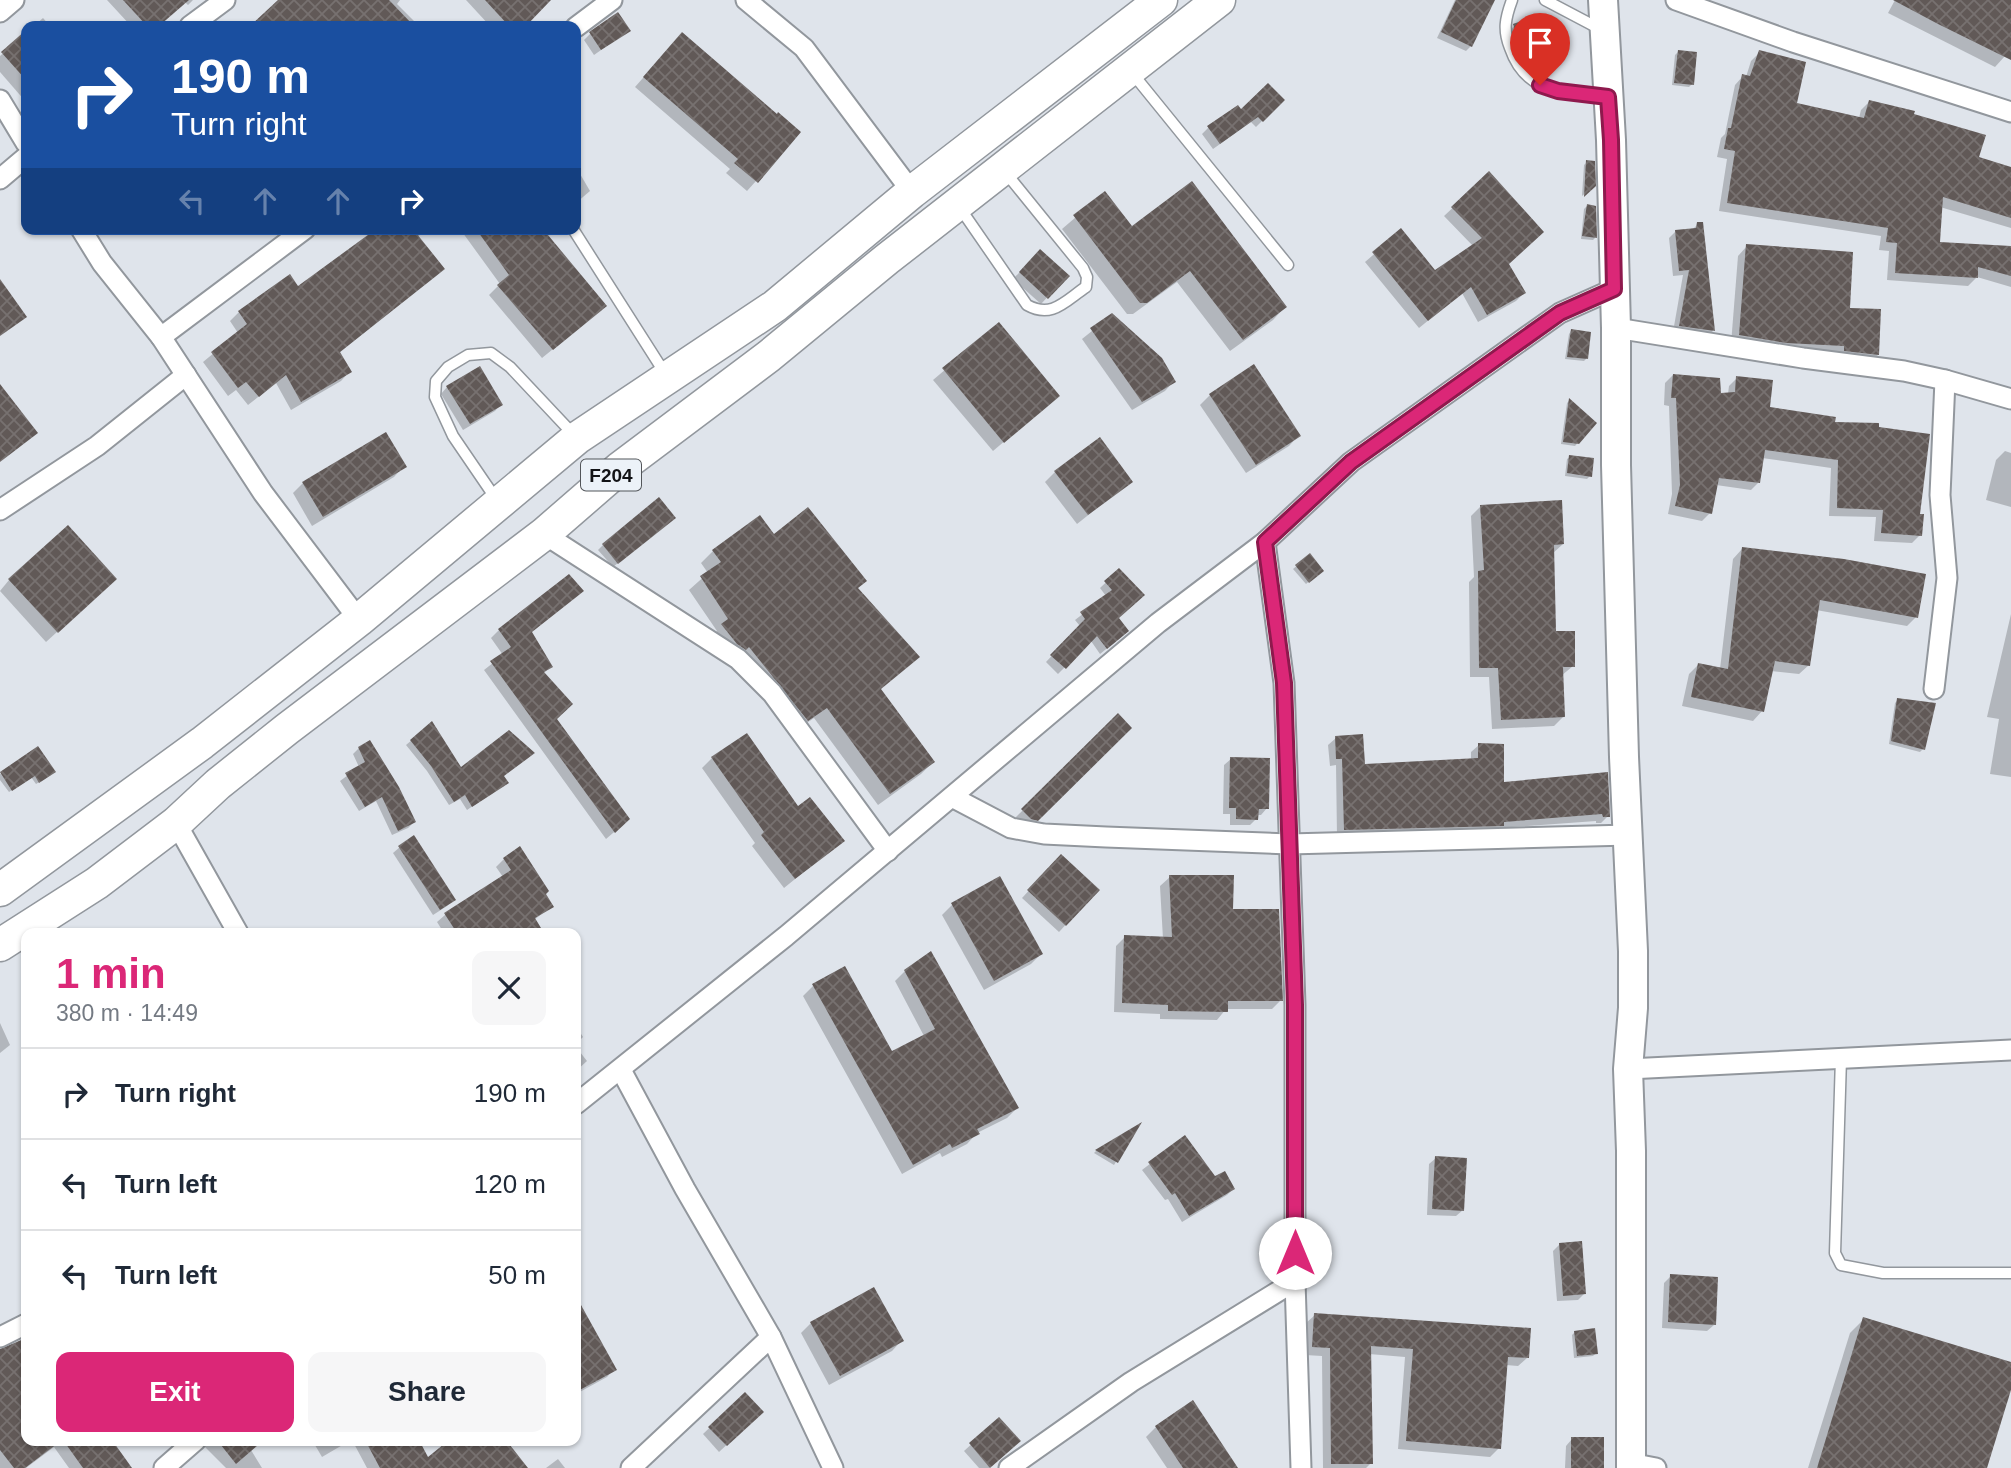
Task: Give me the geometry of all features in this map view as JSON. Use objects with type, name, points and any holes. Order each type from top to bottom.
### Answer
[{"type":"main road","name":"F204","points":[[0,890],[202,743],[359,620],[577,438],[775,306],[912,192],[1161,0]]},
{"type":"main road","name":"F204","points":[[27,928],[97,883],[176,823],[218,784],[286,729],[544,534],[620,468],[769,356],[887,259],[1219,0]]},
{"type":"main road","name":"F204","points":[[0,945],[21,932]]},
{"type":"street","points":[[0,12],[14,0]]},
{"type":"street","points":[[197,21],[225,0]]},
{"type":"street","points":[[581,23],[612,0]]},
{"type":"street","points":[[746,0],[804,48],[912,192]]},
{"type":"street","points":[[1603,0],[1611,140],[1616,328],[1616,465],[1624,757],[1629,835],[1633,1008],[1628,1069],[1639,1466]]},
{"type":"street","points":[[1675,0],[1793,42],[2011,112]]},
{"type":"street","points":[[0,100],[21,135]]},
{"type":"street","points":[[0,178],[21,161]]},
{"type":"street","points":[[85,235],[103,263],[161,337],[263,493],[359,620]]},
{"type":"street","points":[[161,337],[297,235]]},
{"type":"street","points":[[581,1100],[888,851],[1158,622],[1265,542],[1351,462],[1560,313],[1614,289]]},
{"type":"street","points":[[1616,328],[1904,371],[2011,399]]},
{"type":"street","points":[[0,510],[97,446],[186,375]]},
{"type":"street","points":[[1934,690],[1947,579],[1940,495],[1945,380]]},
{"type":"street","points":[[544,534],[738,659],[772,693],[888,851]]},
{"type":"street","points":[[1265,542],[1284,683],[1295,1005],[1295,1281],[1301,1468]]},
{"type":"street","points":[[952,797],[1011,828],[1044,834],[1289,844],[1629,835]]},
{"type":"street","points":[[176,823],[235,928]]},
{"type":"street","points":[[1628,1069],[2011,1049]]},
{"type":"street","points":[[621,1070],[685,1189],[771,1337],[833,1468]]},
{"type":"street","points":[[1009,1468],[1131,1382],[1295,1281]]},
{"type":"street","points":[[0,1337],[21,1326]]},
{"type":"street","points":[[631,1468],[771,1337]]},
{"type":"street","points":[[164,1468],[190,1446]]},
{"type":"lane","points":[[1512,0],[1504,33],[1523,75],[1558,91],[1608,97]]},
{"type":"lane","points":[[1545,0],[1603,30]]},
{"type":"lane","points":[[1130,71],[1288,265]]},
{"type":"lane","points":[[957,204],[1027,305],[1038,311],[1051,311],[1086,286],[1087,277],[1083,268],[1003,169]]},
{"type":"lane","points":[[577,235],[668,379]]},
{"type":"lane","points":[[499,504],[453,436],[435,397],[436,382],[448,368],[468,355],[491,353],[510,367],[577,438]]},
{"type":"lane","points":[[1841,1058],[1835,1253],[1841,1265],[1883,1273],[2011,1273]]},
{"type":"building","points":[[123,0],[189,0],[165,21],[142,21]]},
{"type":"building","points":[[278,0],[389,0],[409,21],[255,21]]},
{"type":"building","points":[[485,0],[551,0],[531,21],[504,21]]},
{"type":"building","points":[[1456,0],[1495,0],[1472,47],[1441,32]]},
{"type":"building","points":[[1893,0],[2011,0],[2011,60],[1938,24]]},
{"type":"building","points":[[618,12],[631,31],[601,50],[589,32]]},
{"type":"building","points":[[1536,16],[1552,58],[1529,67],[1513,24]]},
{"type":"building","points":[[682,32],[801,132],[758,183],[734,163],[738,159],[643,77]]},
{"type":"building","points":[[21,34],[21,74],[1,52]]},
{"type":"building","points":[[1678,50],[1697,52],[1694,85],[1674,83]]},
{"type":"building","points":[[1759,50],[1806,62],[1797,103],[1864,118],[1869,100],[1915,111],[1914,114],[1986,135],[1979,157],[2011,167],[2011,218],[1943,197],[1940,242],[2011,246],[2011,276],[1978,267],[1978,278],[1895,273],[1897,243],[1886,242],[1888,228],[1727,203],[1735,151],[1724,149],[1728,128],[1731,128],[1742,74],[1750,76]]},
{"type":"building","points":[[1268,83],[1285,100],[1263,122],[1258,117],[1220,144],[1207,126],[1238,105],[1241,109]]},
{"type":"building","points":[[1586,160],[1595,161],[1596,186],[1584,197]]},
{"type":"building","points":[[1489,171],[1544,232],[1509,264],[1526,293],[1487,315],[1471,287],[1428,321],[1372,252],[1401,228],[1435,270],[1482,238],[1451,207]]},
{"type":"building","points":[[1192,181],[1287,307],[1243,340],[1190,271],[1147,303],[1140,303],[1073,215],[1105,191],[1132,226]]},
{"type":"building","points":[[1587,204],[1596,206],[1597,238],[1582,236]]},
{"type":"building","points":[[1697,222],[1703,222],[1715,331],[1679,326],[1689,270],[1679,271],[1675,230],[1696,228]]},
{"type":"building","points":[[368,235],[418,235],[445,269],[340,352],[352,372],[301,402],[286,375],[259,397],[246,382],[238,388],[211,352],[247,324],[238,311],[290,274],[298,286]]},
{"type":"building","points":[[480,235],[548,235],[607,306],[553,350],[497,285],[509,275]]},
{"type":"building","points":[[1746,244],[1853,252],[1850,308],[1881,309],[1879,355],[1844,351],[1844,346],[1786,343],[1739,335]]},
{"type":"building","points":[[1040,249],[1070,276],[1048,299],[1019,272]]},
{"type":"building","points":[[0,279],[27,317],[0,336]]},
{"type":"building","points":[[1112,313],[1162,358],[1176,382],[1142,402],[1090,328]]},
{"type":"building","points":[[999,322],[1060,396],[1004,443],[942,368]]},
{"type":"building","points":[[1571,329],[1591,332],[1588,359],[1567,357]]},
{"type":"building","points":[[1254,364],[1301,436],[1256,465],[1209,394]]},
{"type":"building","points":[[480,366],[503,405],[470,424],[446,386]]},
{"type":"building","points":[[1673,374],[1720,378],[1721,393],[1735,392],[1736,376],[1773,380],[1770,407],[1836,417],[1835,422],[1879,423],[1879,427],[1930,434],[1920,514],[1924,514],[1922,536],[1881,533],[1883,510],[1837,508],[1838,460],[1765,450],[1760,483],[1719,478],[1712,514],[1675,506],[1680,485],[1676,398],[1671,398]]},
{"type":"building","points":[[0,384],[38,433],[0,462]]},
{"type":"building","points":[[1569,398],[1597,423],[1579,444],[1563,442]]},
{"type":"building","points":[[386,432],[407,467],[323,517],[302,482]]},
{"type":"building","points":[[1100,437],[1133,482],[1088,515],[1054,471]]},
{"type":"building","points":[[1569,455],[1594,458],[1592,477],[1567,473]]},
{"type":"building","points":[[659,497],[676,518],[618,564],[602,544]]},
{"type":"building","points":[[1562,500],[1564,544],[1554,545],[1556,631],[1575,631],[1575,667],[1563,667],[1565,717],[1501,720],[1498,668],[1479,668],[1478,571],[1484,570],[1480,505]]},
{"type":"building","points":[[808,507],[867,581],[858,588],[920,657],[881,689],[935,762],[890,794],[827,708],[808,721],[749,647],[746,650],[737,644],[721,624],[728,619],[700,576],[721,562],[712,550],[760,515],[774,534]]},
{"type":"building","points":[[68,525],[117,579],[58,633],[8,579]]},
{"type":"building","points":[[1742,547],[1844,559],[1926,574],[1918,618],[1820,600],[1810,666],[1775,661],[1764,712],[1691,697],[1698,663],[1728,669]]},
{"type":"building","points":[[1310,553],[1324,571],[1309,583],[1295,565]]},
{"type":"building","points":[[1119,568],[1145,595],[1119,618],[1129,631],[1107,649],[1097,636],[1066,669],[1050,655],[1085,619],[1080,612],[1112,590],[1104,581]]},
{"type":"building","points":[[569,574],[584,591],[532,632],[553,667],[544,672],[573,704],[557,719],[630,819],[615,833],[490,661],[511,647],[498,629]]},
{"type":"building","points":[[1897,698],[1936,703],[1925,750],[1891,741]]},
{"type":"building","points":[[1118,713],[1132,728],[1038,821],[1031,819],[1021,809]]},
{"type":"building","points":[[432,721],[461,767],[509,730],[535,753],[504,776],[509,783],[472,807],[465,795],[454,802],[410,740]]},
{"type":"building","points":[[747,733],[798,806],[810,797],[845,841],[795,879],[761,835],[764,832],[711,757]]},
{"type":"building","points":[[1363,734],[1365,764],[1478,758],[1478,743],[1504,744],[1504,782],[1608,772],[1610,817],[1603,817],[1602,814],[1504,822],[1504,826],[1344,830],[1342,759],[1336,759],[1335,736]]},
{"type":"building","points":[[370,740],[399,787],[416,822],[398,831],[382,797],[365,807],[345,773],[365,762],[358,747]]},
{"type":"building","points":[[38,746],[56,772],[39,783],[35,776],[12,791],[0,772]]},
{"type":"building","points":[[1230,757],[1270,758],[1269,809],[1259,809],[1258,820],[1236,819],[1236,808],[1229,808]]},
{"type":"building","points":[[414,835],[456,900],[440,910],[398,846]]},
{"type":"building","points":[[520,846],[549,891],[546,894],[554,907],[535,918],[541,928],[454,928],[444,913],[511,870],[503,858]]},
{"type":"building","points":[[1061,854],[1100,890],[1066,926],[1027,890]]},
{"type":"building","points":[[1169,875],[1234,875],[1233,909],[1279,909],[1283,1001],[1228,1001],[1228,1012],[1168,1011],[1168,1005],[1122,1003],[1124,935],[1172,937]]},
{"type":"building","points":[[1000,876],[1043,954],[994,981],[951,903]]},
{"type":"building","points":[[931,951],[1019,1108],[977,1129],[980,1134],[952,1148],[950,1144],[913,1165],[812,984],[845,966],[892,1051],[935,1029],[904,970]]},
{"type":"building","points":[[1142,1122],[1118,1163],[1095,1150]]},
{"type":"building","points":[[1185,1135],[1215,1176],[1225,1171],[1235,1189],[1189,1216],[1175,1193],[1172,1195],[1148,1162]]},
{"type":"building","points":[[1435,1156],[1467,1158],[1464,1211],[1432,1209]]},
{"type":"building","points":[[1582,1241],[1586,1294],[1563,1296],[1559,1243]]},
{"type":"building","points":[[1670,1274],[1718,1277],[1716,1325],[1668,1322]]},
{"type":"building","points":[[874,1287],[904,1341],[840,1376],[810,1322]]},
{"type":"building","points":[[581,1305],[617,1370],[581,1389]]},
{"type":"building","points":[[1314,1313],[1531,1328],[1529,1358],[1508,1357],[1501,1449],[1406,1441],[1413,1349],[1371,1346],[1373,1464],[1331,1464],[1330,1348],[1312,1347]]},
{"type":"building","points":[[1863,1317],[2011,1362],[2011,1390],[1987,1468],[1817,1468]]},
{"type":"building","points":[[1595,1328],[1598,1354],[1577,1356],[1574,1331]]},
{"type":"building","points":[[21,1340],[21,1446],[54,1446],[25,1468],[14,1468],[0,1450],[0,1349]]},
{"type":"building","points":[[745,1392],[764,1412],[727,1446],[708,1427]]},
{"type":"building","points":[[1193,1400],[1238,1468],[1183,1468],[1155,1426]]},
{"type":"building","points":[[999,1417],[1021,1441],[990,1468],[969,1443]]},
{"type":"building","points":[[1571,1437],[1604,1437],[1604,1468],[1571,1468]]},
{"type":"building","points":[[67,1446],[116,1446],[132,1468],[83,1468]]},
{"type":"building","points":[[222,1446],[257,1446],[236,1464]]},
{"type":"building","points":[[368,1446],[422,1446],[428,1457],[442,1446],[511,1446],[528,1468],[380,1468]]},
{"type":"route","points":[[1295,1253],[1295,1005],[1284,683],[1265,542],[1351,462],[1560,313],[1614,289],[1608,97],[1558,91],[1540,85]]}]
